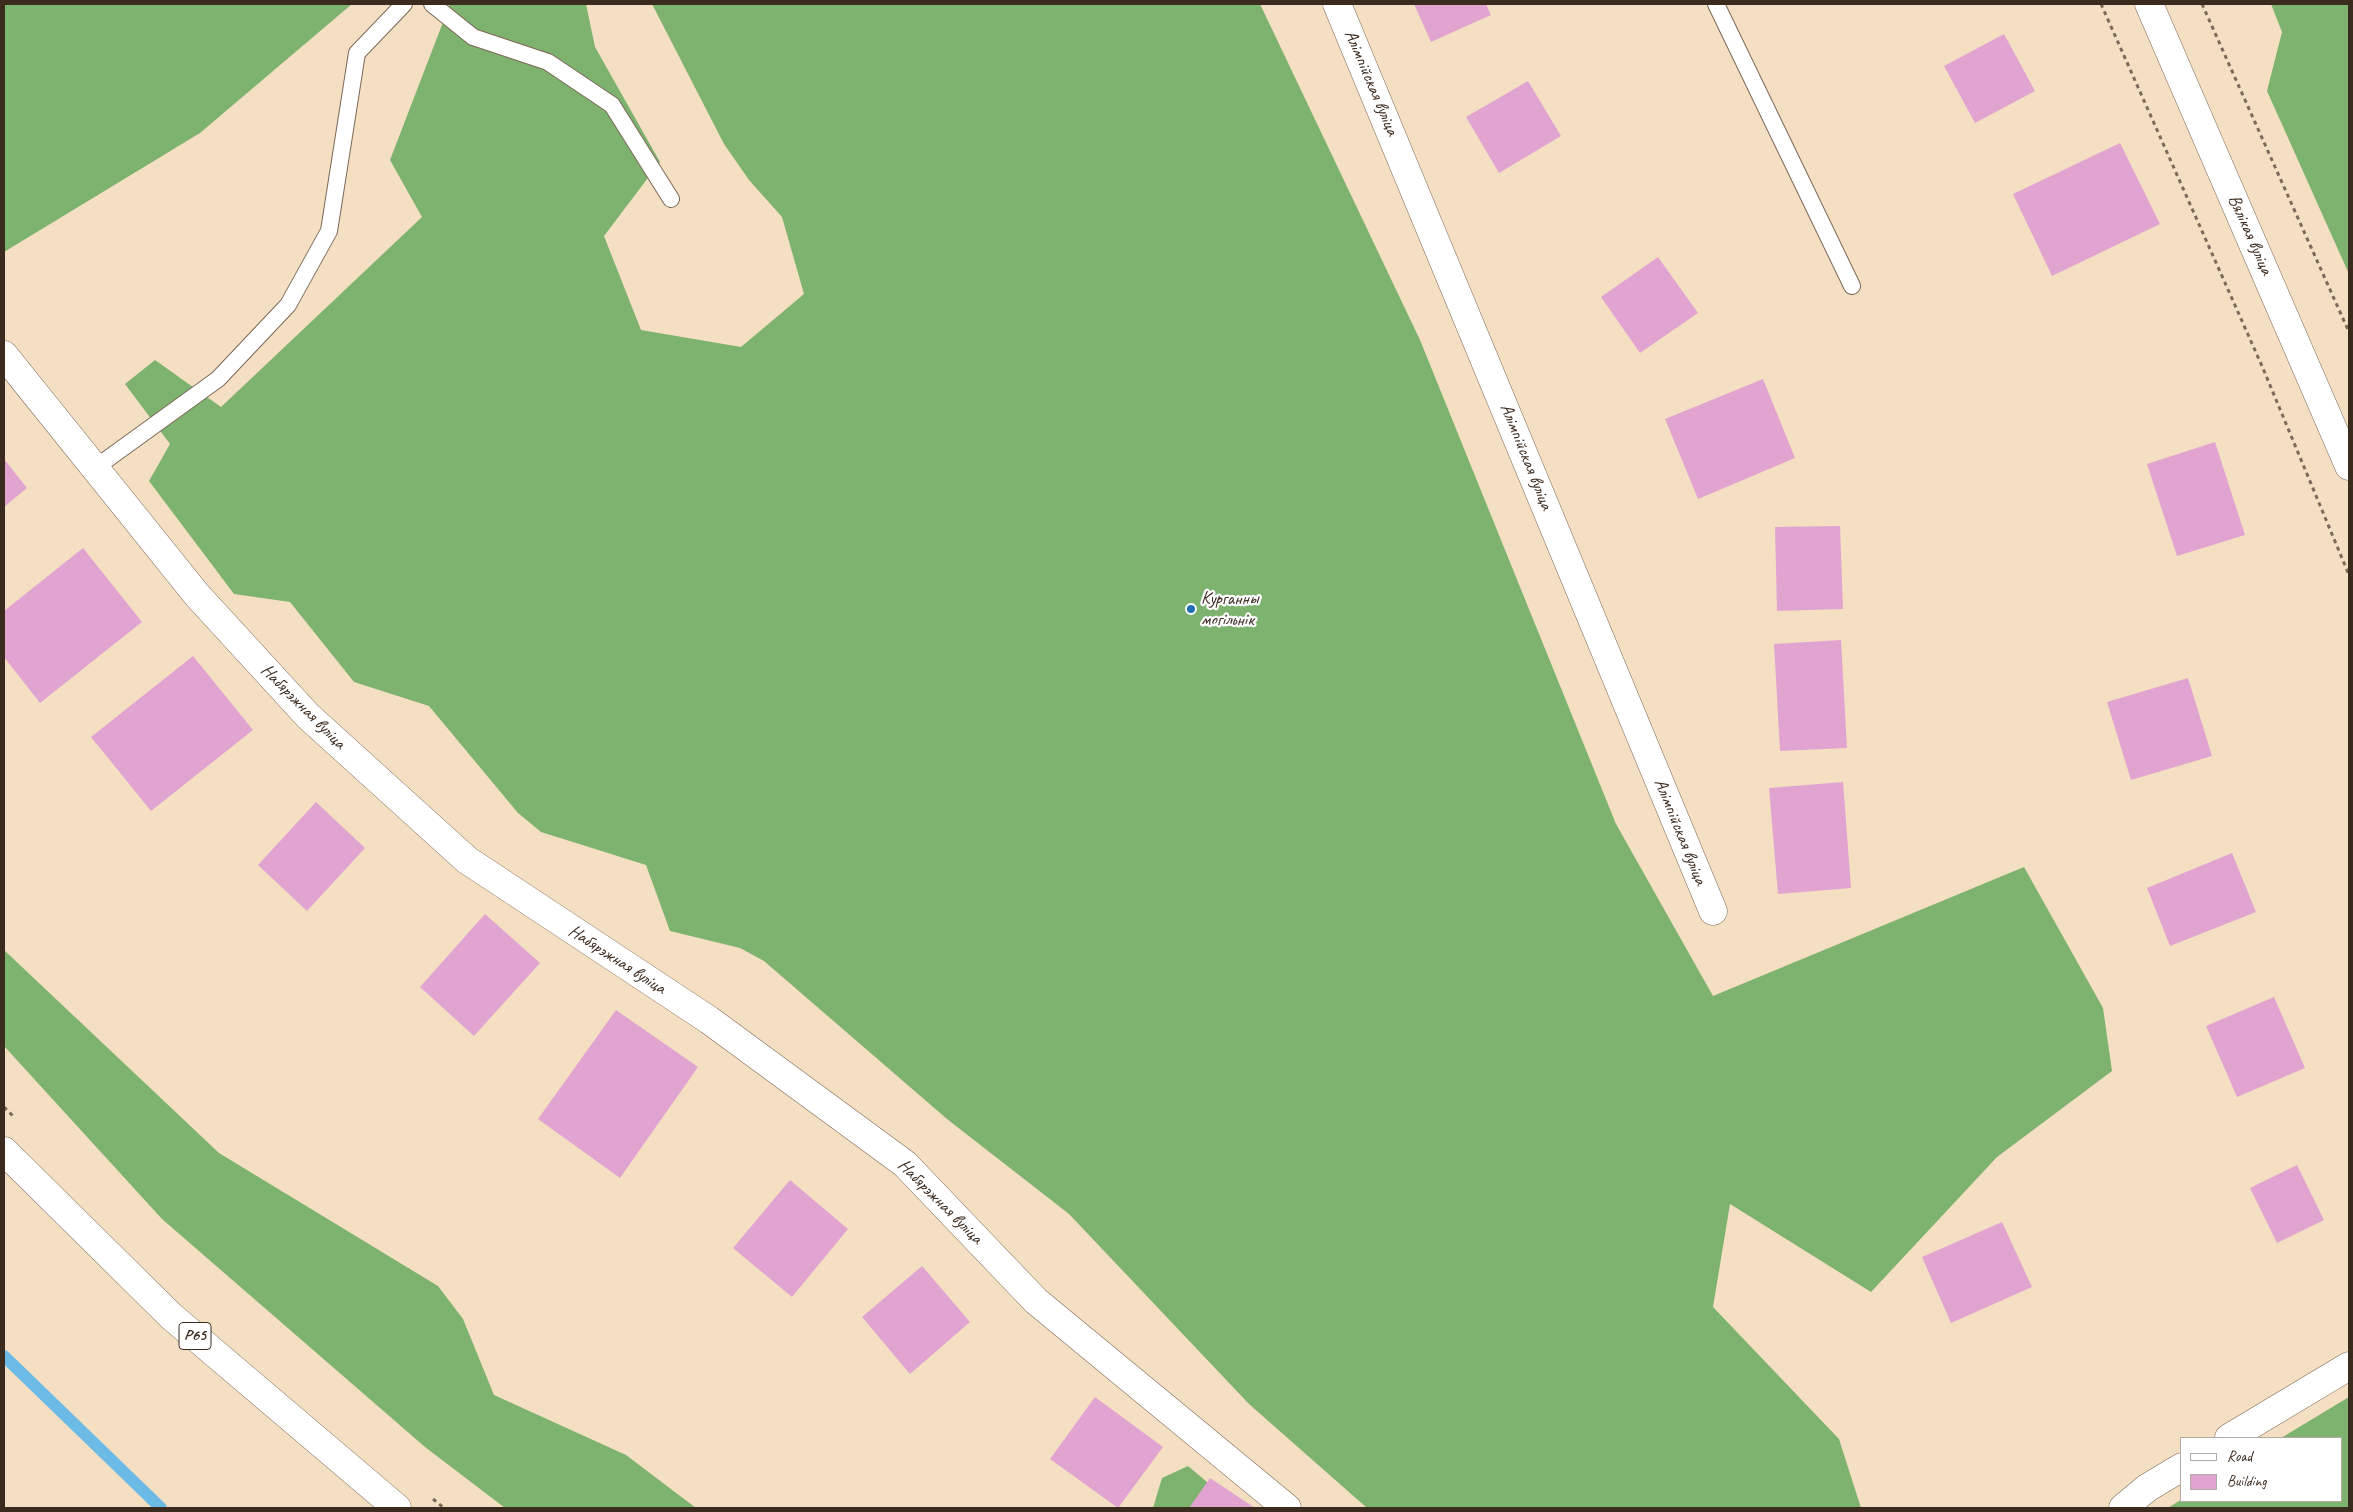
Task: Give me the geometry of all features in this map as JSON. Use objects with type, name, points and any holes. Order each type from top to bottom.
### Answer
[{"type":"street","name":"Алімпійская вуліца","points":[[1337,4],[1713,911]]},
{"type":"street","name":"Вялікая вуліца","points":[[2149,4],[2349,466]]},
{"type":"street","name":"Набярэжная вуліца","points":[[4,355],[197,595],[308,716],[466,860],[709,1020],[905,1164],[1036,1301],[1286,1508]]},
{"type":"street","name":"Р65","points":[[4,1152],[171,1316],[397,1508]]},
{"type":"street","points":[[2231,1437],[2349,1366]]},
{"type":"street","points":[[2124,1508],[2147,1488],[2180,1468]]},
{"type":"lane","points":[[95,468],[218,379],[288,305],[329,231],[357,53],[404,4]]},
{"type":"lane","points":[[432,4],[473,37],[548,62],[612,105],[670,199]]},
{"type":"lane","points":[[1716,4],[1852,286]]},
{"type":"path","points":[[2101,4],[2262,366],[2349,575]]},
{"type":"path","points":[[2202,4],[2349,332]]},
{"type":"green space","points":[[4,4],[352,4],[200,133],[4,252]]},
{"type":"green space","points":[[450,4],[586,4],[595,47],[660,162],[604,236],[641,330],[741,347],[804,294],[782,217],[749,180],[724,144],[652,4],[1260,4],[1420,340],[1616,824],[1713,996],[2024,867],[2103,1008],[2112,1071],[1997,1157],[1871,1292],[1730,1204],[1713,1307],[1839,1439],[1861,1508],[1367,1508],[1249,1404],[1069,1214],[947,1119],[764,961],[740,948],[670,931],[646,865],[541,832],[518,813],[429,706],[354,682],[290,602],[234,594],[149,481],[170,444],[125,384],[155,360],[221,407],[422,217],[390,160]]},
{"type":"green space","points":[[2271,4],[2349,4],[2349,274],[2267,91],[2282,32]]},
{"type":"green space","points":[[4,950],[219,1153],[438,1286],[463,1319],[494,1395],[626,1455],[696,1508],[505,1508],[425,1447],[162,1219],[4,1046]]},
{"type":"green space","points":[[2349,1397],[2349,1508],[2168,1508],[2180,1500],[2180,1502],[2343,1502],[2343,1437],[2283,1437]]},
{"type":"green space","points":[[1188,1466],[1238,1508],[1153,1508],[1162,1478]]},
{"type":"building","points":[[1414,4],[1486,4],[1491,15],[1431,42]]},
{"type":"building","points":[[2004,34],[2035,91],[1975,123],[1944,66]]},
{"type":"building","points":[[1528,81],[1561,136],[1499,173],[1466,117]]},
{"type":"building","points":[[2120,143],[2160,224],[2052,276],[2013,194]]},
{"type":"building","points":[[1658,257],[1698,313],[1640,353],[1601,297]]},
{"type":"building","points":[[1763,379],[1795,458],[1698,499],[1665,419]]},
{"type":"building","points":[[2215,442],[2245,535],[2177,556],[2147,464]]},
{"type":"building","points":[[4,459],[27,488],[4,507]]},
{"type":"building","points":[[1840,526],[1843,609],[1777,611],[1775,527]]},
{"type":"building","points":[[83,548],[142,622],[40,703],[4,657],[4,611]]},
{"type":"building","points":[[1841,640],[1847,748],[1780,751],[1774,644]]},
{"type":"building","points":[[193,656],[253,730],[151,811],[91,737]]},
{"type":"building","points":[[2188,678],[2212,756],[2131,780],[2107,702]]},
{"type":"building","points":[[1843,782],[1851,888],[1778,894],[1769,788]]},
{"type":"building","points":[[316,802],[365,848],[307,911],[258,865]]},
{"type":"building","points":[[2232,853],[2256,912],[2170,946],[2147,888]]},
{"type":"building","points":[[485,914],[540,963],[474,1036],[420,987]]},
{"type":"building","points":[[2274,997],[2305,1068],[2237,1097],[2206,1026]]},
{"type":"building","points":[[616,1010],[698,1067],[620,1178],[538,1119]]},
{"type":"building","points":[[2297,1165],[2324,1220],[2277,1243],[2250,1188]]},
{"type":"building","points":[[790,1180],[848,1229],[792,1297],[733,1248]]},
{"type":"building","points":[[2002,1222],[2032,1287],[1951,1323],[1922,1257]]},
{"type":"building","points":[[922,1266],[970,1322],[910,1374],[862,1317]]},
{"type":"building","points":[[1095,1397],[1163,1447],[1118,1508],[1050,1459]]},
{"type":"building","points":[[1210,1478],[1255,1508],[1189,1508]]},
{"type":"waterway","points":[[4,1356],[161,1508]]},
{"type":"place","name":"Курганны могільнік","points":[[1191,609]]}]
